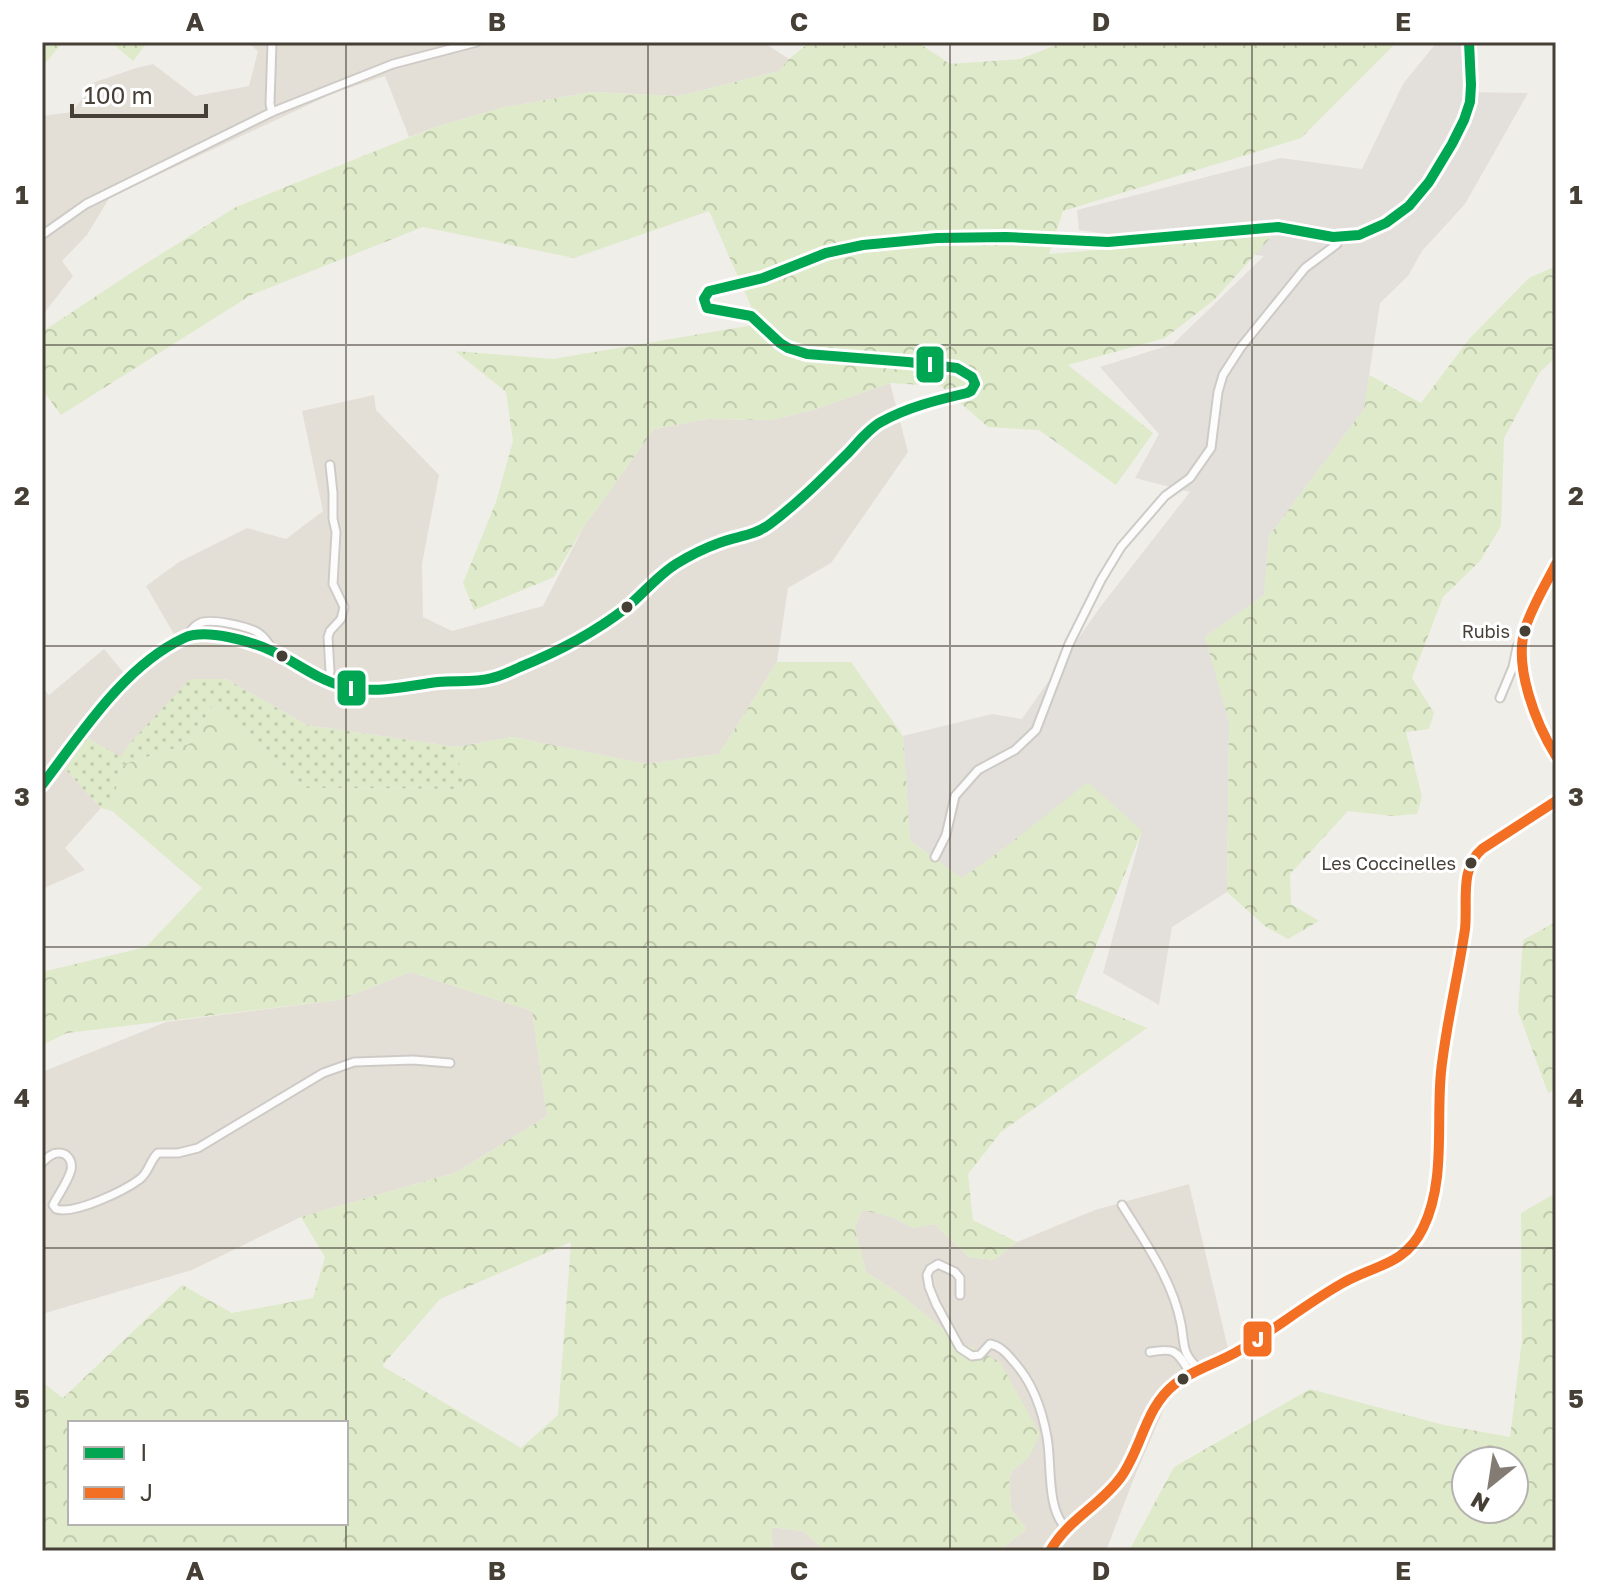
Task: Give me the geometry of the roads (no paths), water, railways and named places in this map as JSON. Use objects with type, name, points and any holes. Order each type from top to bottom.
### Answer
[{"type":"street","points":[[272,42],[272,112]]},
{"type":"street","points":[[42,235],[86,204],[272,112],[444,46],[477,42]]},
{"type":"street","points":[[42,785],[124,681],[166,648],[194,635],[222,636],[257,645],[328,682],[376,691],[439,682],[476,681],[525,666],[600,627],[676,564],[721,542],[752,535],[767,527],[813,488],[878,423],[920,404],[967,393],[975,384],[972,377],[957,368],[797,351],[780,343],[751,316],[707,308],[704,299],[709,291],[763,278],[826,253],[905,240],[1006,237],[1108,242],[1278,227],[1338,238],[1350,237],[1374,229],[1404,210],[1423,189],[1457,136],[1470,95],[1469,42]]},
{"type":"street","points":[[935,857],[946,835],[955,796],[978,770],[1015,750],[1036,730],[1069,644],[1121,547],[1165,496],[1190,478],[1211,448],[1223,375],[1241,347],[1305,268],[1337,244],[1338,238]]},
{"type":"street","points":[[328,682],[328,637],[341,619],[344,607],[333,584],[336,532],[330,465]]},
{"type":"street","points":[[1556,564],[1525,627],[1523,639],[1530,698],[1540,729],[1556,756]]},
{"type":"street","points":[[186,637],[196,625],[213,622],[249,628],[268,641],[273,651]]},
{"type":"street","points":[[1500,698],[1513,667],[1517,647],[1523,639]]},
{"type":"street","points":[[1050,1551],[1066,1528],[1118,1481],[1161,1399],[1172,1387],[1241,1350],[1346,1281],[1390,1263],[1409,1250],[1426,1220],[1436,1188],[1441,1072],[1465,926],[1467,872],[1475,855],[1482,849],[1556,801]]},
{"type":"street","points":[[42,1163],[55,1153],[67,1155],[72,1162],[72,1168],[53,1205],[65,1212],[105,1198],[142,1178],[158,1153],[178,1153],[198,1148],[323,1073],[354,1062],[413,1060],[450,1063]]},
{"type":"street","points":[[1122,1205],[1154,1255],[1170,1290],[1181,1322],[1185,1351],[1195,1372]]},
{"type":"street","points":[[960,1295],[960,1278],[955,1272],[938,1264],[930,1269],[927,1275],[929,1287],[960,1348],[972,1356],[980,1355],[990,1344],[998,1345],[1024,1374],[1033,1390],[1047,1437],[1054,1507],[1059,1521],[1066,1528]]},
{"type":"street","points":[[1150,1352],[1173,1351],[1195,1372]]},
{"type":"place","name":"Rubis","points":[[1525,631]]},
{"type":"place","name":"Les Coccinelles","points":[[1471,863]]}]
